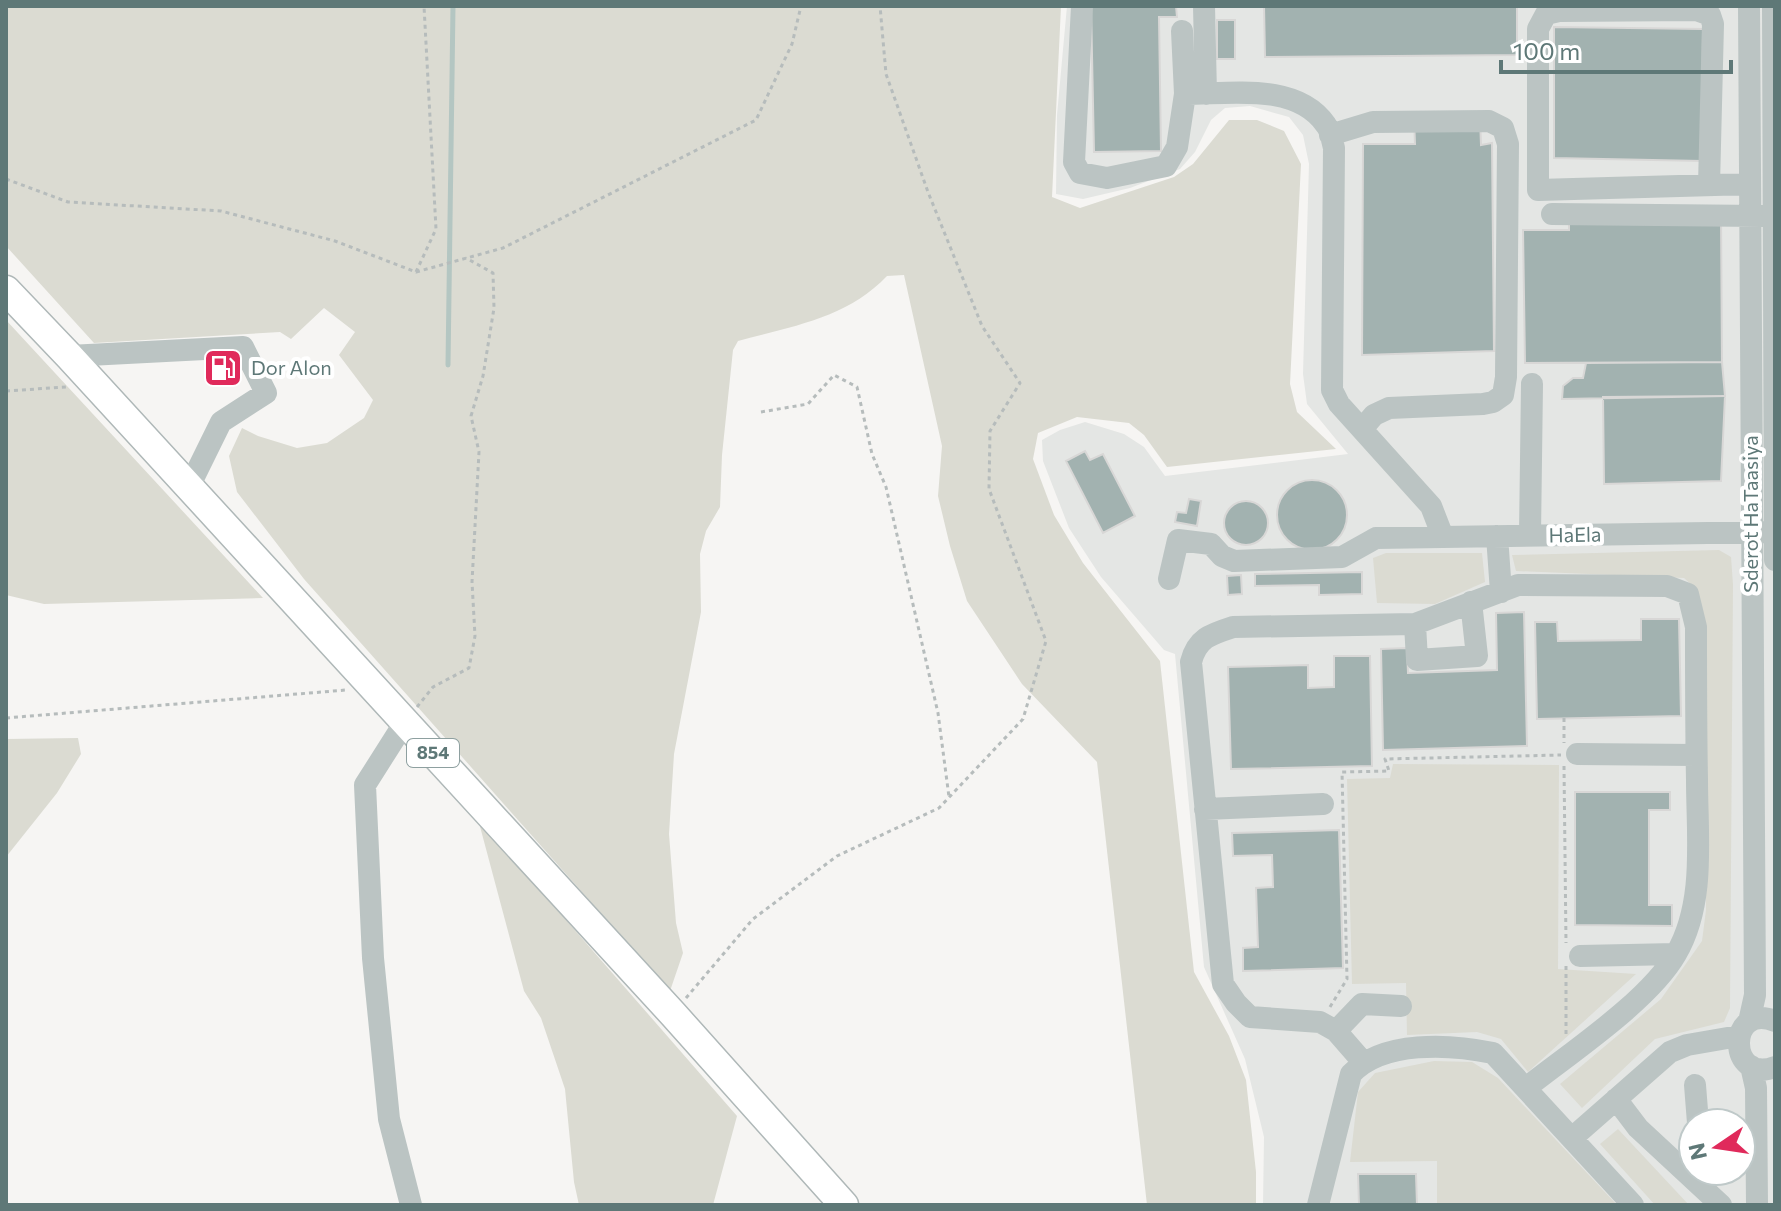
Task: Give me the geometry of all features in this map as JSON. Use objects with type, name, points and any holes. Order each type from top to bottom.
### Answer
[{"type":"main road","name":"854","points":[[6,290],[673,1014],[844,1205]]},
{"type":"street","points":[[1082,6],[1074,162],[1080,173],[1107,178],[1166,166],[1177,147],[1195,94],[1204,6]]},
{"type":"street","name":"Sderot HaTaasiya","points":[[1744,1029],[1755,995],[1749,6]]},
{"type":"street","name":"Sderot HaTaasiya","points":[[1773,6],[1775,560]]},
{"type":"street","points":[[1709,185],[1713,24],[1710,15],[1696,10],[1559,11],[1546,14],[1538,29],[1538,190],[1750,184]]},
{"type":"street","points":[[1182,31],[1195,94]]},
{"type":"street","points":[[1195,94],[1292,98],[1314,112],[1328,126],[1334,148],[1332,390],[1339,404],[1431,506],[1443,537]]},
{"type":"street","points":[[1330,135],[1373,122],[1489,121],[1503,128],[1508,144],[1506,377],[1503,395],[1483,404],[1389,408],[1374,415],[1362,429]]},
{"type":"street","points":[[1552,214],[1774,217]]},
{"type":"street","points":[[69,356],[243,347],[266,393],[221,422],[189,487]]},
{"type":"street","points":[[1530,535],[1532,384]]},
{"type":"street","name":"HaEla","points":[[1169,579],[1178,540],[1211,544],[1222,556],[1234,561],[1342,557],[1376,538],[1775,532]]},
{"type":"street","points":[[1497,536],[1501,592]]},
{"type":"street","points":[[1363,1062],[1328,1026],[1250,1017],[1223,984],[1191,662],[1195,647],[1233,627],[1415,624],[1518,585],[1667,586],[1688,594],[1696,627],[1697,874],[1691,921],[1676,954],[1648,988],[1526,1088]]},
{"type":"street","points":[[1415,624],[1417,660],[1477,656],[1471,602]]},
{"type":"street","points":[[405,722],[365,785],[373,958],[389,1119],[411,1205]]},
{"type":"street","points":[[1571,754],[1696,755]]},
{"type":"street","points":[[1205,809],[1323,804]]},
{"type":"street","points":[[1570,954],[1676,954]]},
{"type":"street","points":[[1328,1026],[1362,1004],[1401,1006]]},
{"type":"street","points":[[1572,1138],[1670,1052],[1744,1029],[1767,1018],[1775,1021]]},
{"type":"street","points":[[1744,1029],[1740,1053],[1751,1066],[1756,1088],[1757,1205]]},
{"type":"street","points":[[1318,1205],[1351,1074],[1363,1062],[1385,1052],[1406,1048],[1472,1048],[1493,1053],[1633,1205]]},
{"type":"street","points":[[1751,1066],[1759,1069],[1775,1067]]},
{"type":"street","points":[[1695,1085],[1697,1107]]},
{"type":"street","points":[[1616,1099],[1638,1128],[1677,1155]]},
{"type":"street","points":[[1707,1187],[1721,1205]]},
{"type":"path","points":[[416,272],[436,229],[424,6]]},
{"type":"path","points":[[6,179],[68,202],[221,211],[335,241],[416,272],[503,248],[756,120],[792,44],[801,6]]},
{"type":"path","points":[[673,1014],[753,919],[837,856],[939,808],[1023,719],[1046,641],[989,489],[990,431],[1020,383],[982,326],[928,192],[886,74],[880,6]]},
{"type":"path","points":[[405,722],[433,687],[469,668],[475,636],[472,582],[479,452],[471,416],[483,376],[494,308],[493,273],[466,258]]},
{"type":"path","points":[[761,412],[808,404],[834,375],[857,387],[872,454],[886,487],[938,713],[949,797]]},
{"type":"path","points":[[6,391],[67,387]]},
{"type":"path","points":[[6,718],[374,688]]},
{"type":"path","points":[[1564,718],[1571,754],[1566,1056]]},
{"type":"path","points":[[1328,1026],[1347,979],[1342,772],[1389,771],[1385,759],[1571,754]]},
{"type":"shaded area","points":[[6,6],[1061,6],[1052,197],[1080,208],[1174,177],[1193,164],[1229,120],[1257,120],[1284,131],[1301,164],[1290,384],[1297,412],[1336,449],[1167,467],[1144,435],[1129,423],[1077,417],[1038,433],[1033,459],[1054,515],[1083,563],[1160,661],[1194,972],[1229,1036],[1246,1080],[1256,1172],[1256,1205],[1147,1205],[1097,762],[1022,684],[967,601],[938,496],[942,446],[904,275],[887,276],[855,302],[818,319],[738,341],[733,350],[720,507],[706,531],[700,554],[701,612],[674,754],[669,834],[676,923],[683,953],[670,991],[304,579],[237,492],[229,456],[242,428],[297,448],[327,443],[364,418],[373,400],[339,355],[355,332],[324,308],[291,339],[280,332],[94,343],[6,246]]},
{"type":"shaded area","points":[[1067,6],[1775,6],[1775,1205],[1263,1205],[1264,1137],[1245,1059],[1204,967],[1175,654],[1164,650],[1101,577],[1069,528],[1043,461],[1042,440],[1085,422],[1124,434],[1144,447],[1165,476],[1348,454],[1307,404],[1303,374],[1309,164],[1303,135],[1289,117],[1250,106],[1225,108],[1211,120],[1195,152],[1180,169],[1130,188],[1083,199],[1056,194],[1057,115]]},
{"type":"shaded area","points":[[6,320],[263,598],[44,604],[6,595]]},
{"type":"shaded area","points":[[1719,550],[1731,557],[1733,585],[1730,1008],[1724,1022],[1655,1039],[1582,1108],[1560,1084],[1661,999],[1702,941],[1706,910],[1706,624],[1694,587],[1684,578],[1516,571],[1512,555]]},
{"type":"shaded area","points":[[1386,553],[1482,553],[1485,582],[1435,604],[1377,603],[1373,558]]},
{"type":"shaded area","points":[[78,738],[81,754],[57,793],[6,857],[6,739]]},
{"type":"shaded area","points":[[1393,764],[1559,765],[1558,969],[1636,974],[1528,1072],[1501,1039],[1477,1032],[1407,1035],[1406,983],[1352,984],[1347,779],[1390,778]]},
{"type":"shaded area","points":[[478,819],[737,1116],[713,1205],[579,1205],[565,1089],[541,1018],[524,991]]},
{"type":"shaded area","points":[[1434,1061],[1472,1062],[1498,1078],[1617,1205],[1437,1205],[1437,1161],[1350,1162],[1358,1092],[1375,1073]]},
{"type":"shaded area","points":[[1618,1129],[1689,1205],[1655,1205],[1600,1144]]},
{"type":"building","points":[[1091,6],[1176,6],[1177,17],[1159,17],[1161,151],[1094,152]]},
{"type":"building","points":[[1264,6],[1517,6],[1517,55],[1265,57]]},
{"type":"building","points":[[1217,20],[1235,20],[1235,59],[1217,59]]},
{"type":"building","points":[[1554,27],[1703,29],[1702,161],[1554,158]]},
{"type":"building","points":[[1414,117],[1480,117],[1481,145],[1492,143],[1494,351],[1362,355],[1363,144],[1415,144]]},
{"type":"building","points":[[1721,213],[1722,362],[1525,363],[1523,230],[1569,230],[1569,214]]},
{"type":"building","points":[[1722,362],[1725,396],[1562,399],[1563,386],[1573,378],[1583,378],[1586,363]]},
{"type":"building","points":[[1725,396],[1721,481],[1604,484],[1603,397]]},
{"type":"building","points":[[1085,451],[1090,460],[1103,454],[1135,516],[1103,533],[1066,461]]},
{"type":"building","points":[[1312,480],[1337,490],[1347,515],[1337,540],[1312,550],[1287,540],[1277,515],[1287,490]]},
{"type":"building","points":[[1189,499],[1201,501],[1197,526],[1175,522],[1177,512],[1186,513]]},
{"type":"building","points":[[1246,501],[1261,508],[1268,523],[1261,538],[1246,545],[1231,538],[1224,523],[1231,508]]},
{"type":"building","points":[[1362,572],[1362,594],[1319,595],[1319,585],[1255,586],[1255,574]]},
{"type":"building","points":[[1241,575],[1242,594],[1228,595],[1227,576]]},
{"type":"building","points":[[1524,612],[1527,746],[1383,750],[1381,649],[1407,648],[1408,673],[1497,670],[1496,613]]},
{"type":"building","points":[[1641,619],[1679,619],[1681,716],[1537,719],[1535,622],[1557,622],[1558,641],[1641,640]]},
{"type":"building","points":[[1334,656],[1370,656],[1372,766],[1231,769],[1228,667],[1308,665],[1308,688],[1334,687]]},
{"type":"building","points":[[1575,792],[1670,792],[1670,810],[1649,810],[1649,905],[1672,905],[1672,926],[1575,925]]},
{"type":"building","points":[[1339,830],[1343,968],[1243,971],[1243,948],[1258,947],[1256,888],[1273,887],[1272,855],[1233,856],[1232,833]]},
{"type":"building","points":[[1358,1174],[1416,1174],[1417,1205],[1359,1205]]},
{"type":"waterway","points":[[448,365],[453,6]]},
{"type":"place","name":"Dor Alon","points":[[223,368]]}]
